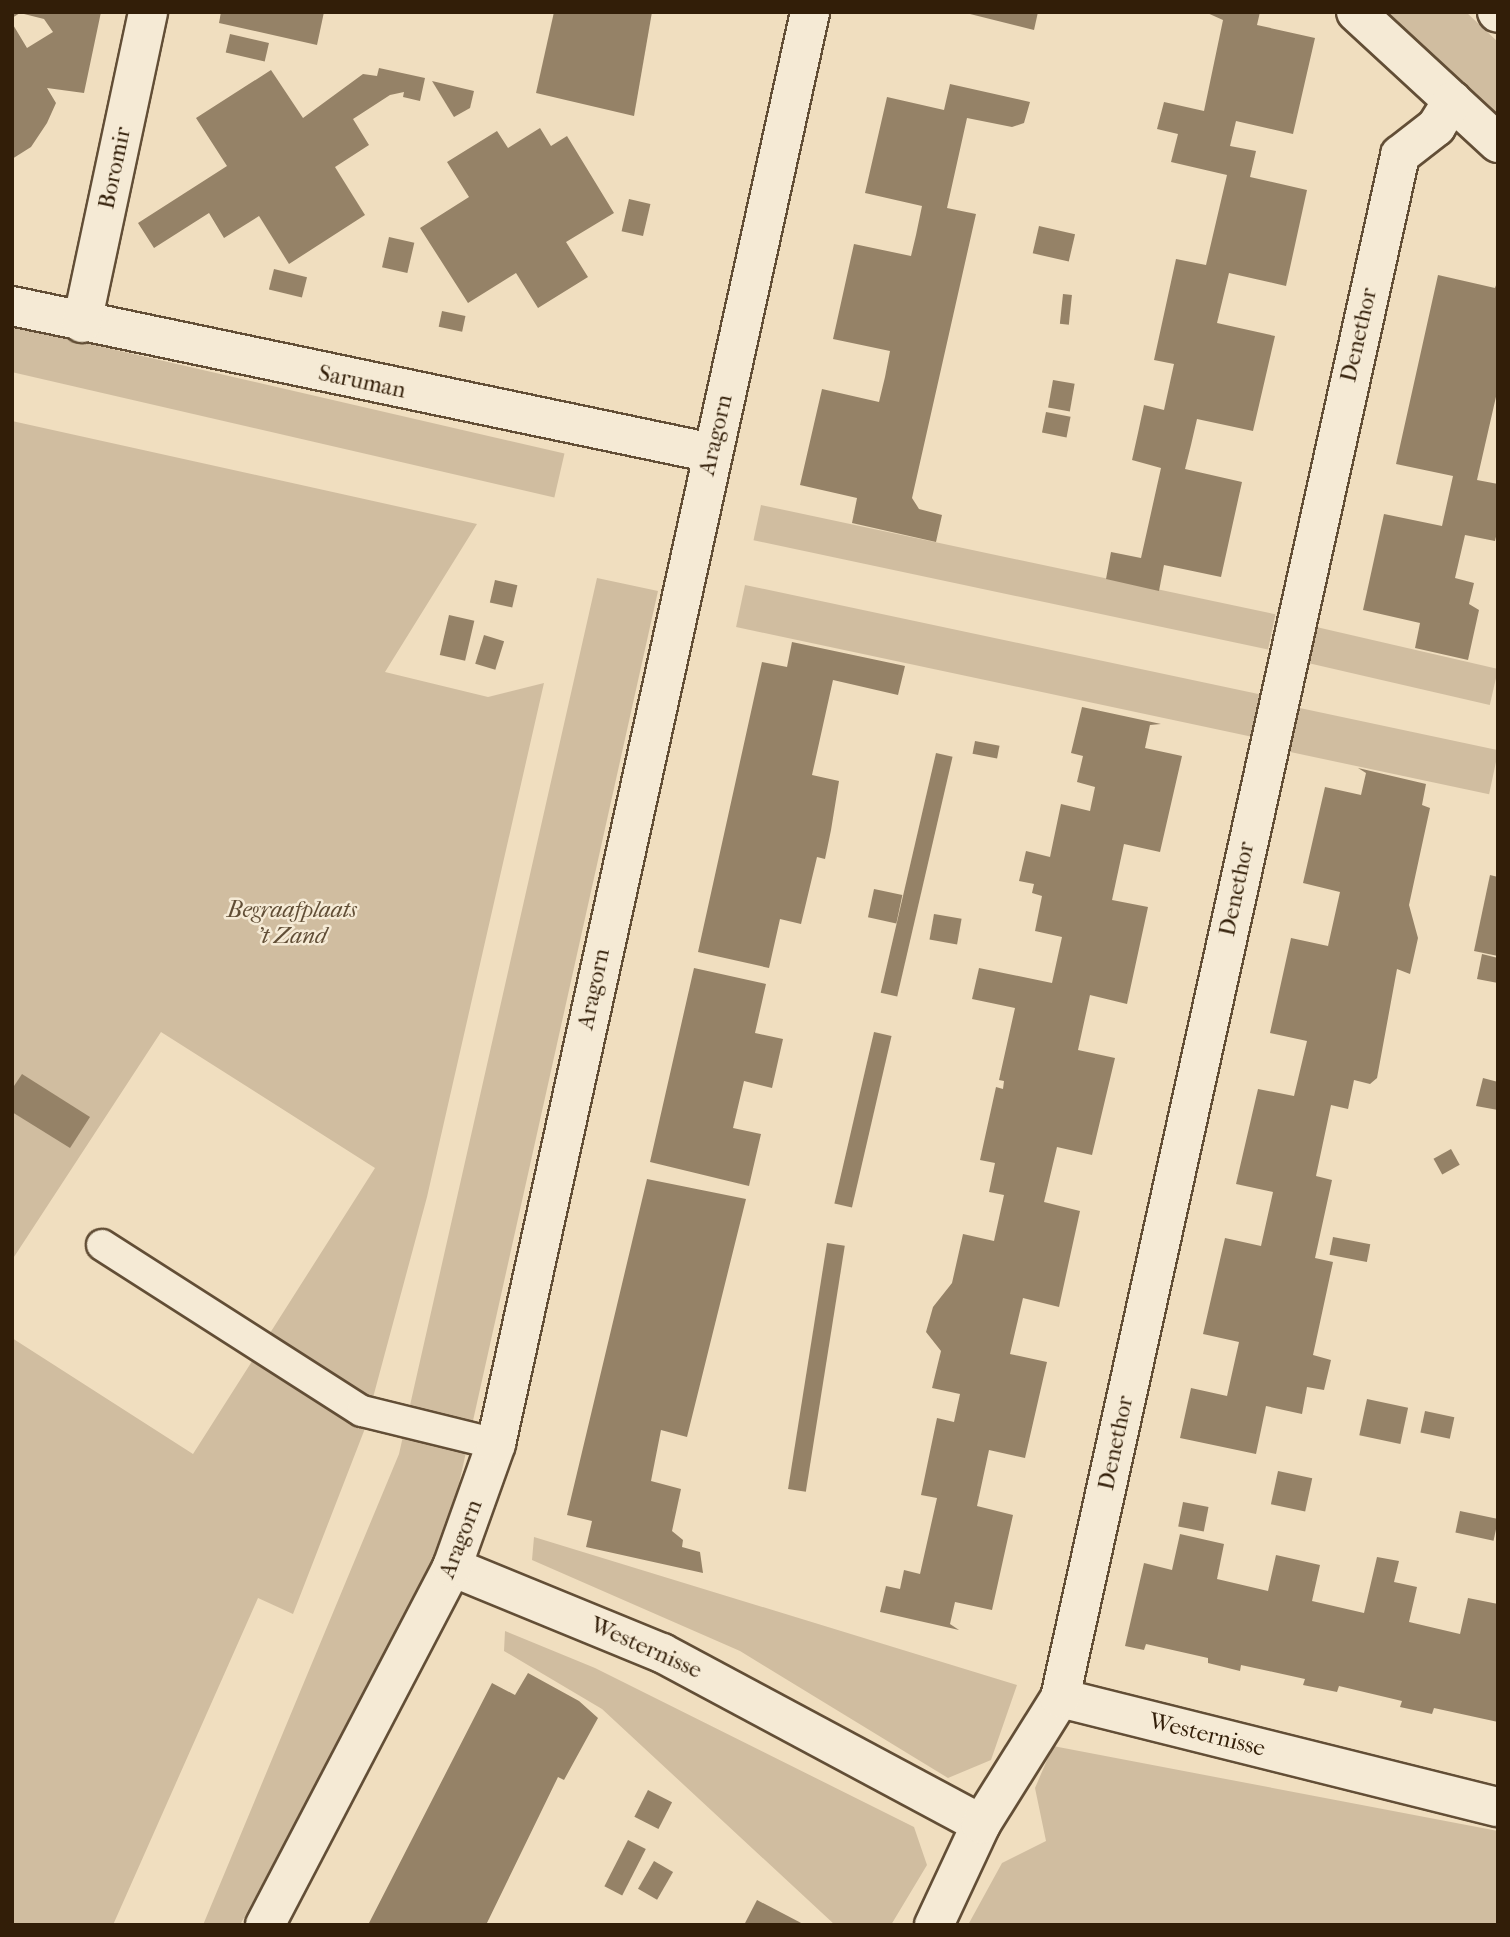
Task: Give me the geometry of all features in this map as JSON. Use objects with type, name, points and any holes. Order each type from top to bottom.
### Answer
[{"type":"street","name":"Boromir","points":[[82,323],[148,12]]},
{"type":"street","name":"Aragorn","points":[[265,1925],[452,1567],[496,1444],[810,12]]},
{"type":"street","points":[[1356,12],[1498,143]]},
{"type":"street","name":"Denethor","points":[[1060,1698],[1399,155],[1436,127],[1452,101]]},
{"type":"street","name":"Saruman","points":[[12,306],[82,323],[712,453]]},
{"type":"street","name":"Westernisse","points":[[452,1567],[662,1653],[981,1824]]},
{"type":"street","points":[[934,1925],[981,1824],[1060,1698]]},
{"type":"street","name":"Westernisse","points":[[1060,1698],[1498,1807]]},
{"type":"lane","points":[[102,1245],[362,1411],[496,1444]]},
{"type":"green space","points":[[1380,12],[1466,12],[1498,42],[1498,120]]},
{"type":"green space","points":[[12,326],[564,454],[554,497],[12,372]]},
{"type":"green space","name":"Begraafplaats 't Zand","points":[[12,421],[477,524],[385,672],[488,697],[544,683],[427,1197],[364,1431],[293,1614],[258,1598],[113,1925],[12,1925],[12,1338],[193,1454],[375,1168],[161,1032],[12,1260]]},
{"type":"green space","points":[[761,505],[1276,614],[1268,650],[754,540]]},
{"type":"green space","points":[[597,578],[658,591],[458,1488],[424,1587],[240,1925],[203,1925],[399,1454]]},
{"type":"green space","points":[[745,585],[1260,694],[1251,736],[736,627]]},
{"type":"green space","points":[[1312,626],[1498,669],[1490,705],[1304,662]]},
{"type":"green space","points":[[1295,707],[1498,750],[1489,794],[1286,751]]},
{"type":"green space","points":[[534,1537],[1017,1685],[991,1760],[948,1778],[740,1651],[532,1560]]},
{"type":"green space","points":[[505,1631],[595,1668],[914,1827],[927,1865],[891,1925],[835,1925],[602,1709],[504,1651]]},
{"type":"green space","points":[[1053,1746],[1498,1831],[1498,1925],[968,1925],[1002,1863],[1046,1841],[1035,1788]]},
{"type":"building","points":[[12,12],[101,12],[84,93],[47,88],[56,103],[47,123],[31,147],[12,159],[12,23],[27,48],[53,32],[44,19],[20,13],[12,18]]},
{"type":"building","points":[[221,12],[324,12],[317,45],[219,23]]},
{"type":"building","points":[[554,12],[652,12],[634,116],[536,93]]},
{"type":"building","points":[[962,12],[1038,12],[1034,30]]},
{"type":"building","points":[[1205,12],[1260,12],[1257,25],[1315,38],[1293,134],[1236,121],[1230,146],[1256,151],[1250,177],[1307,190],[1286,286],[1229,273],[1217,323],[1275,336],[1253,431],[1197,419],[1185,469],[1242,482],[1221,577],[1164,565],[1159,591],[1106,579],[1111,552],[1141,558],[1161,468],[1132,460],[1144,405],[1164,410],[1174,364],[1154,360],[1176,259],[1206,265],[1227,175],[1171,162],[1178,134],[1157,129],[1164,102],[1204,111],[1223,20]]},
{"type":"building","points":[[230,34],[269,43],[265,62],[226,53]]},
{"type":"building","points":[[379,68],[425,78],[420,101],[403,97],[404,92],[390,95],[353,119],[369,145],[335,167],[365,215],[289,264],[259,216],[224,238],[209,213],[154,248],[138,223],[227,166],[196,118],[271,70],[303,118],[363,74],[377,76]]},
{"type":"building","points":[[432,81],[474,91],[470,108],[454,117]]},
{"type":"building","points":[[950,84],[1030,102],[1024,123],[1012,127],[967,118],[947,208],[976,214],[912,498],[919,509],[942,515],[936,542],[852,523],[857,498],[800,485],[822,389],[879,402],[885,377],[890,351],[833,339],[854,244],[911,256],[916,235],[922,206],[865,193],[887,97],[944,110]]},
{"type":"building","points":[[540,128],[551,146],[567,136],[614,213],[566,242],[588,277],[538,308],[516,273],[468,303],[420,228],[469,197],[447,162],[497,131],[508,148]]},
{"type":"building","points":[[629,199],[650,204],[643,236],[622,231]]},
{"type":"building","points":[[1039,226],[1075,234],[1069,262],[1033,253]]},
{"type":"building","points":[[389,237],[414,243],[407,273],[382,267]]},
{"type":"building","points":[[274,269],[307,277],[302,298],[269,289]]},
{"type":"building","points":[[1438,275],[1495,288],[1498,280],[1498,388],[1477,480],[1498,484],[1498,528],[1495,541],[1465,535],[1455,578],[1474,583],[1469,604],[1479,610],[1468,660],[1415,648],[1420,623],[1363,610],[1384,514],[1442,526],[1453,476],[1396,464]]},
{"type":"building","points":[[1063,294],[1072,295],[1069,325],[1060,324]]},
{"type":"building","points":[[442,311],[465,316],[462,332],[439,327]]},
{"type":"building","points":[[1053,380],[1075,384],[1070,411],[1048,408]]},
{"type":"building","points":[[1046,412],[1071,417],[1067,437],[1042,433]]},
{"type":"building","points":[[495,580],[517,585],[512,608],[490,602]]},
{"type":"building","points":[[449,615],[474,621],[465,661],[440,655]]},
{"type":"building","points":[[484,635],[504,641],[495,670],[475,664]]},
{"type":"building","points":[[792,642],[905,666],[898,695],[833,680],[812,775],[839,781],[825,859],[817,857],[801,924],[780,919],[769,968],[698,952],[762,662],[787,667]]},
{"type":"building","points":[[1082,707],[1161,724],[1150,725],[1145,748],[1182,756],[1160,852],[1124,844],[1112,900],[1148,907],[1127,1004],[1090,995],[1078,1050],[1115,1058],[1092,1155],[1057,1147],[1044,1202],[1080,1211],[1059,1307],[1023,1298],[1010,1354],[1047,1362],[1025,1458],[989,1450],[977,1506],[1013,1515],[992,1610],[955,1602],[950,1624],[959,1630],[880,1612],[886,1586],[900,1589],[904,1570],[920,1574],[937,1498],[921,1495],[937,1418],[954,1422],[960,1394],[932,1388],[941,1351],[926,1332],[933,1307],[952,1283],[963,1234],[994,1241],[1004,1195],[989,1192],[995,1163],[980,1160],[996,1087],[1003,1089],[1004,1081],[999,1080],[1015,1008],[972,999],[979,968],[1052,983],[1062,937],[1035,931],[1042,896],[1032,893],[1034,884],[1019,881],[1026,851],[1050,857],[1061,804],[1090,811],[1095,787],[1077,782],[1083,756],[1071,753]]},
{"type":"building","points":[[975,741],[1000,746],[997,759],[973,754]]},
{"type":"building","points":[[936,753],[953,757],[897,997],[881,993]]},
{"type":"building","points":[[1358,768],[1426,784],[1422,805],[1430,808],[1409,905],[1418,938],[1410,974],[1397,969],[1377,1078],[1370,1084],[1354,1080],[1348,1109],[1331,1105],[1316,1176],[1332,1180],[1315,1258],[1333,1262],[1313,1355],[1331,1360],[1324,1390],[1307,1387],[1302,1414],[1266,1406],[1256,1454],[1180,1438],[1191,1388],[1227,1396],[1239,1342],[1203,1334],[1225,1238],[1261,1246],[1273,1192],[1236,1184],[1258,1089],[1294,1096],[1307,1041],[1270,1033],[1291,938],[1328,946],[1340,892],[1303,883],[1325,787],[1361,795],[1366,773]]},
{"type":"building","points":[[1490,875],[1498,877],[1498,956],[1474,951]]},
{"type":"building","points":[[874,889],[902,895],[896,923],[868,917]]},
{"type":"building","points":[[934,914],[962,919],[957,944],[929,940]]},
{"type":"building","points":[[1482,954],[1498,958],[1498,983],[1477,979]]},
{"type":"building","points":[[694,968],[766,984],[755,1033],[783,1039],[772,1088],[744,1081],[733,1128],[761,1134],[749,1186],[650,1162]]},
{"type":"building","points":[[874,1032],[892,1036],[852,1208],[834,1203]]},
{"type":"building","points":[[22,1074],[90,1117],[70,1148],[12,1112],[12,1089]]},
{"type":"building","points":[[1483,1078],[1498,1082],[1498,1110],[1476,1106]]},
{"type":"building","points":[[1451,1149],[1460,1165],[1442,1174],[1434,1159]]},
{"type":"building","points":[[647,1179],[746,1199],[687,1437],[661,1430],[651,1481],[681,1489],[672,1531],[683,1540],[682,1547],[700,1552],[703,1573],[586,1547],[592,1521],[567,1515]]},
{"type":"building","points":[[1333,1237],[1370,1244],[1367,1262],[1330,1255]]},
{"type":"building","points":[[827,1243],[845,1246],[806,1492],[788,1489]]},
{"type":"building","points":[[1367,1399],[1408,1408],[1400,1444],[1359,1435]]},
{"type":"building","points":[[1425,1411],[1454,1417],[1450,1439],[1420,1433]]},
{"type":"building","points":[[1278,1471],[1312,1478],[1305,1512],[1271,1504]]},
{"type":"building","points":[[1183,1502],[1209,1507],[1204,1532],[1178,1527]]},
{"type":"building","points":[[1460,1511],[1498,1519],[1494,1541],[1455,1533]]},
{"type":"building","points":[[1180,1534],[1224,1544],[1217,1579],[1268,1591],[1276,1555],[1320,1565],[1312,1601],[1364,1613],[1377,1557],[1399,1561],[1394,1582],[1417,1587],[1409,1622],[1460,1634],[1468,1598],[1498,1604],[1498,1722],[1434,1708],[1432,1714],[1400,1707],[1402,1701],[1339,1686],[1337,1692],[1303,1685],[1305,1679],[1241,1665],[1240,1671],[1208,1663],[1208,1658],[1146,1644],[1144,1650],[1125,1646],[1144,1563],[1172,1570]]},
{"type":"building","points":[[528,1673],[579,1701],[598,1718],[564,1780],[558,1777],[486,1925],[368,1925],[492,1683],[515,1695]]},
{"type":"building","points":[[648,1790],[672,1802],[658,1829],[634,1817]]},
{"type":"building","points":[[628,1840],[646,1849],[622,1895],[604,1886]]},
{"type":"building","points":[[654,1861],[673,1872],[657,1900],[638,1889]]},
{"type":"building","points":[[757,1900],[805,1925],[744,1925]]}]
